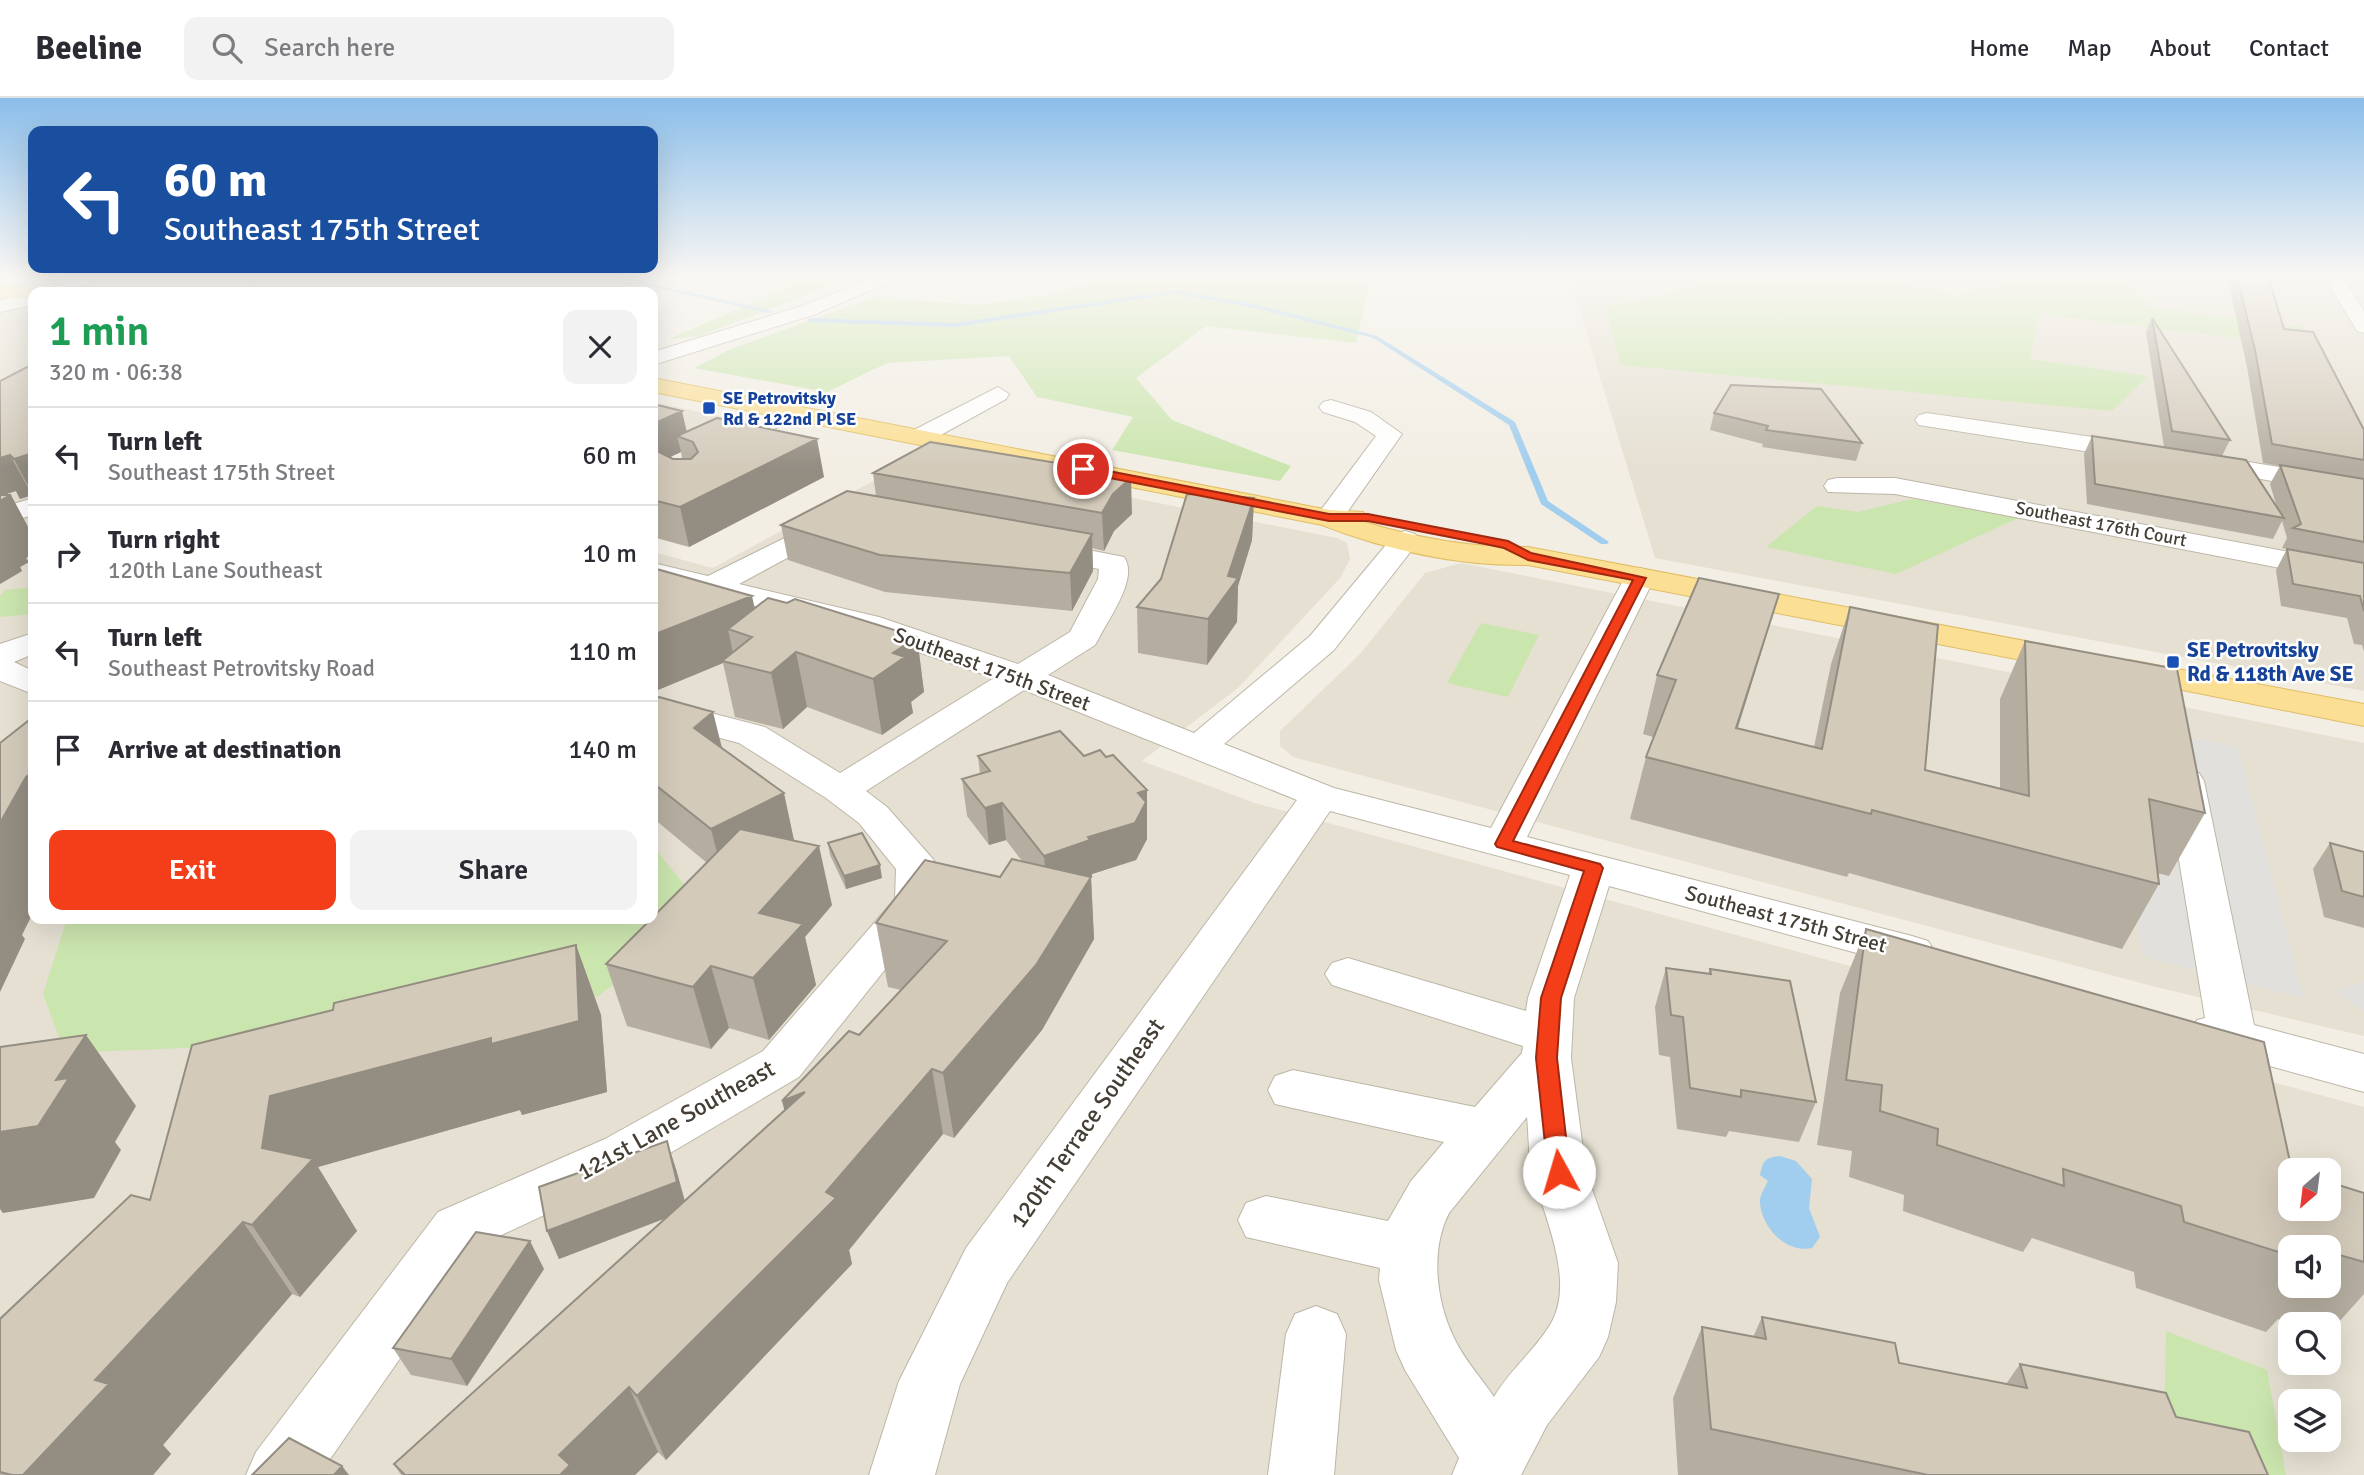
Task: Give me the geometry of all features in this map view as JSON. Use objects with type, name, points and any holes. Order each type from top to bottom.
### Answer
[{"type":"main road","points":[[658,386],[1329,518],[1368,518],[1495,542],[1508,545],[1528,556]]},
{"type":"main road","points":[[1329,518],[1358,530],[1499,558],[1528,556],[2364,715]]},
{"type":"street","points":[[658,357],[713,340]]},
{"type":"street","points":[[919,437],[998,394]]},
{"type":"street","points":[[1329,518],[1390,434],[1363,417],[1331,407]]},
{"type":"street","points":[[685,460],[792,412]]},
{"type":"street","points":[[1927,420],[2364,489]]},
{"type":"street","name":"Southeast 176th Court","points":[[1837,486],[1895,486],[2364,575]]},
{"type":"street","points":[[0,517],[28,508]]},
{"type":"street","points":[[712,586],[848,514],[862,516]]},
{"type":"street","points":[[1198,748],[1322,643],[1405,540]]},
{"type":"street","points":[[840,790],[1083,638],[1113,579],[1114,563],[1021,546]]},
{"type":"street","name":"Southeast 175th Street","points":[[658,573],[867,624],[1023,677],[1321,796],[1953,963]]},
{"type":"street","points":[[1503,844],[1640,578]]},
{"type":"street","points":[[0,656],[28,645]]},
{"type":"street","points":[[0,668],[28,682]]},
{"type":"street","points":[[2166,677],[2232,1037]]},
{"type":"street","name":"121st Lane Southeast","points":[[279,1475],[458,1229],[624,1154],[782,1064],[916,902],[917,867],[873,815],[840,790],[752,735],[658,710]]},
{"type":"street","name":"120th Terrace Southeast","points":[[902,1475],[930,1381],[985,1266],[1321,796]]},
{"type":"street","points":[[1490,1465],[1525,1403],[1578,1337],[1586,1303],[1589,1263],[1559,1172],[1547,1047],[1551,998],[1594,868]]},
{"type":"street","points":[[1348,974],[1547,1047]]},
{"type":"street","points":[[2179,1023],[2364,1073]]},
{"type":"street","points":[[1490,1465],[1427,1350],[1408,1280],[1412,1230],[1430,1197],[1486,1130],[1547,1047]]},
{"type":"street","points":[[1293,1090],[1486,1130]]},
{"type":"street","points":[[1266,1220],[1410,1250]]},
{"type":"street","points":[[1301,1475],[1316,1334]]},
{"type":"shaded area","points":[[0,340],[28,340],[28,924],[658,924],[658,553],[713,568],[919,456],[1337,538],[1347,543],[1350,559],[1341,577],[1238,688],[1142,761],[1255,803],[2364,1107],[2364,1475],[0,1475]]},
{"type":"shaded area","points":[[1589,340],[2364,340],[2364,691],[1655,558]]},
{"type":"shaded area","points":[[658,403],[747,422],[658,461]]},
{"type":"shaded area","points":[[1461,563],[2364,743],[2364,1036],[2156,987],[1293,757],[1280,746],[1280,731],[1360,654],[1425,573]]},
{"type":"shaded area","points":[[2111,721],[2238,747],[2304,999],[2142,956]]},
{"type":"shaded area","points":[[2364,981],[2364,1011],[2335,992]]},
{"type":"green space","points":[[755,340],[1187,340],[1136,378],[1172,420],[1291,466],[1280,481],[1112,450],[1133,417],[1037,397],[1009,356],[887,363],[827,392],[694,368]]},
{"type":"green space","points":[[1332,340],[1357,340],[1356,343]]},
{"type":"green space","points":[[1614,340],[2034,340],[2030,359],[2148,376],[2112,411],[1621,365]]},
{"type":"green space","points":[[1912,499],[2018,518],[1896,574],[1766,547],[1817,506],[1858,512]]},
{"type":"green space","points":[[28,588],[28,614],[0,617],[0,596],[5,590]]},
{"type":"green space","points":[[1481,623],[1539,635],[1508,697],[1447,683]]},
{"type":"green space","points":[[658,852],[708,914],[598,996],[302,1043],[65,1053],[43,994],[65,924],[658,924]]},
{"type":"green space","points":[[2166,1331],[2267,1370],[2278,1431],[2278,1452],[2282,1452],[2286,1475],[2163,1475]]},
{"type":"water","points":[[1780,1156],[1796,1161],[1812,1179],[1809,1208],[1820,1237],[1812,1248],[1802,1249],[1784,1242],[1764,1220],[1760,1198],[1768,1181],[1760,1175],[1762,1166],[1771,1157]]},
{"type":"building","points":[[2156,340],[2166,340],[2230,440],[2172,431]]},
{"type":"building","points":[[2253,340],[2317,340],[2364,430],[2364,460],[2272,444]]},
{"type":"building","points":[[28,367],[28,455],[14,459],[10,455],[0,458],[0,381]]},
{"type":"building","points":[[1731,385],[1821,389],[1862,443],[1766,430],[1768,426],[1714,413]]},
{"type":"building","points":[[658,405],[682,411],[658,422]]},
{"type":"building","points":[[717,418],[817,439],[680,507],[658,501],[658,452],[673,459],[691,459],[698,452],[693,442],[677,436]]},
{"type":"building","points":[[2092,436],[2246,460],[2284,518],[2095,484]]},
{"type":"building","points":[[930,442],[1131,478],[1113,494],[1102,513],[873,473]]},
{"type":"building","points":[[2280,465],[2364,479],[2364,542],[2293,528],[2301,524]]},
{"type":"building","points":[[847,491],[1092,534],[1070,573],[880,555],[781,525]]},
{"type":"building","points":[[1187,494],[1254,498],[1228,576],[1238,578],[1208,619],[1137,607],[1161,579]]},
{"type":"building","points":[[0,495],[11,495],[0,501]]},
{"type":"building","points":[[2287,549],[2364,563],[2364,611],[2360,596],[2293,584]]},
{"type":"building","points":[[658,569],[752,596],[658,633]]},
{"type":"building","points":[[1699,578],[1779,594],[1736,728],[1822,749],[1850,607],[1938,625],[1925,770],[2029,796],[2025,641],[2177,669],[2205,813],[2149,799],[2159,884],[1872,810],[1871,814],[1646,757],[1676,680],[1657,675]]},
{"type":"building","points":[[768,598],[787,603],[795,599],[917,637],[893,653],[905,657],[873,679],[796,652],[771,673],[722,661],[752,637],[728,629]]},
{"type":"building","points":[[658,698],[713,712],[694,728],[784,793],[711,829],[658,787]]},
{"type":"building","points":[[28,721],[28,776],[0,823],[0,743]]},
{"type":"building","points":[[1060,731],[1084,756],[1100,750],[1106,757],[1113,755],[1147,790],[1138,793],[1146,802],[1135,823],[1088,837],[1090,840],[1044,856],[1002,803],[985,808],[962,779],[990,771],[978,756]]},
{"type":"building","points":[[740,829],[819,846],[759,913],[803,924],[753,978],[711,966],[693,987],[606,964],[646,924],[658,924],[658,912]]},
{"type":"building","points":[[862,833],[880,865],[844,876],[828,843]]},
{"type":"building","points":[[2330,843],[2364,852],[2364,897],[2342,891]]},
{"type":"building","points":[[1012,859],[1091,877],[1036,965],[943,1073],[932,1069],[826,1192],[836,1198],[637,1396],[629,1387],[559,1455],[570,1465],[560,1475],[405,1475],[394,1464],[805,1092],[782,1101],[849,1031],[859,1035],[947,941],[876,923],[925,860],[1000,877]]},
{"type":"building","points":[[1866,929],[2264,1042],[2289,1158],[2278,1158],[2278,1222],[2342,1222],[2342,1186],[2364,1193],[2364,1262],[2341,1255],[2341,1235],[2278,1235],[2278,1252],[2184,1222],[2181,1206],[2063,1169],[2064,1186],[1937,1145],[1938,1129],[1880,1111],[1882,1085],[1846,1080]]},
{"type":"building","points":[[576,945],[579,1021],[491,1044],[491,1038],[270,1096],[262,1148],[313,1159],[252,1225],[243,1222],[95,1380],[109,1384],[23,1475],[0,1472],[0,1319],[131,1195],[150,1200],[192,1045],[333,1010],[334,1003]]},
{"type":"building","points":[[1666,968],[1711,974],[1710,969],[1790,981],[1816,1102],[1741,1090],[1741,1097],[1690,1088],[1683,1017],[1671,1015]]},
{"type":"building","points":[[86,1035],[56,1080],[69,1078],[38,1126],[0,1132],[0,1047]]},
{"type":"building","points":[[667,1141],[677,1182],[547,1231],[539,1187]]},
{"type":"building","points":[[476,1232],[530,1241],[451,1359],[393,1348]]},
{"type":"building","points":[[1762,1317],[1895,1343],[1899,1363],[2027,1388],[2020,1364],[2166,1393],[2176,1417],[2249,1432],[2268,1475],[1928,1475],[1711,1429],[1702,1327],[1766,1339]]},
{"type":"building","points":[[289,1438],[342,1466],[334,1475],[252,1475]]},
{"type":"waterway","points":[[1380,340],[1512,424],[1544,502],[1604,542]]},
{"type":"place","name":"SE Petrovitsky Rd & 122nd Pl SE","points":[[709,408]]},
{"type":"place","name":"SE Petrovitsky Rd & 118th Ave SE","points":[[2173,662]]},
{"type":"route","points":[[1083,469],[1329,518],[1368,518],[1485,540],[1508,545],[1528,556],[1640,578],[1503,844],[1594,868],[1551,998],[1546,1058],[1559,1172]]}]
